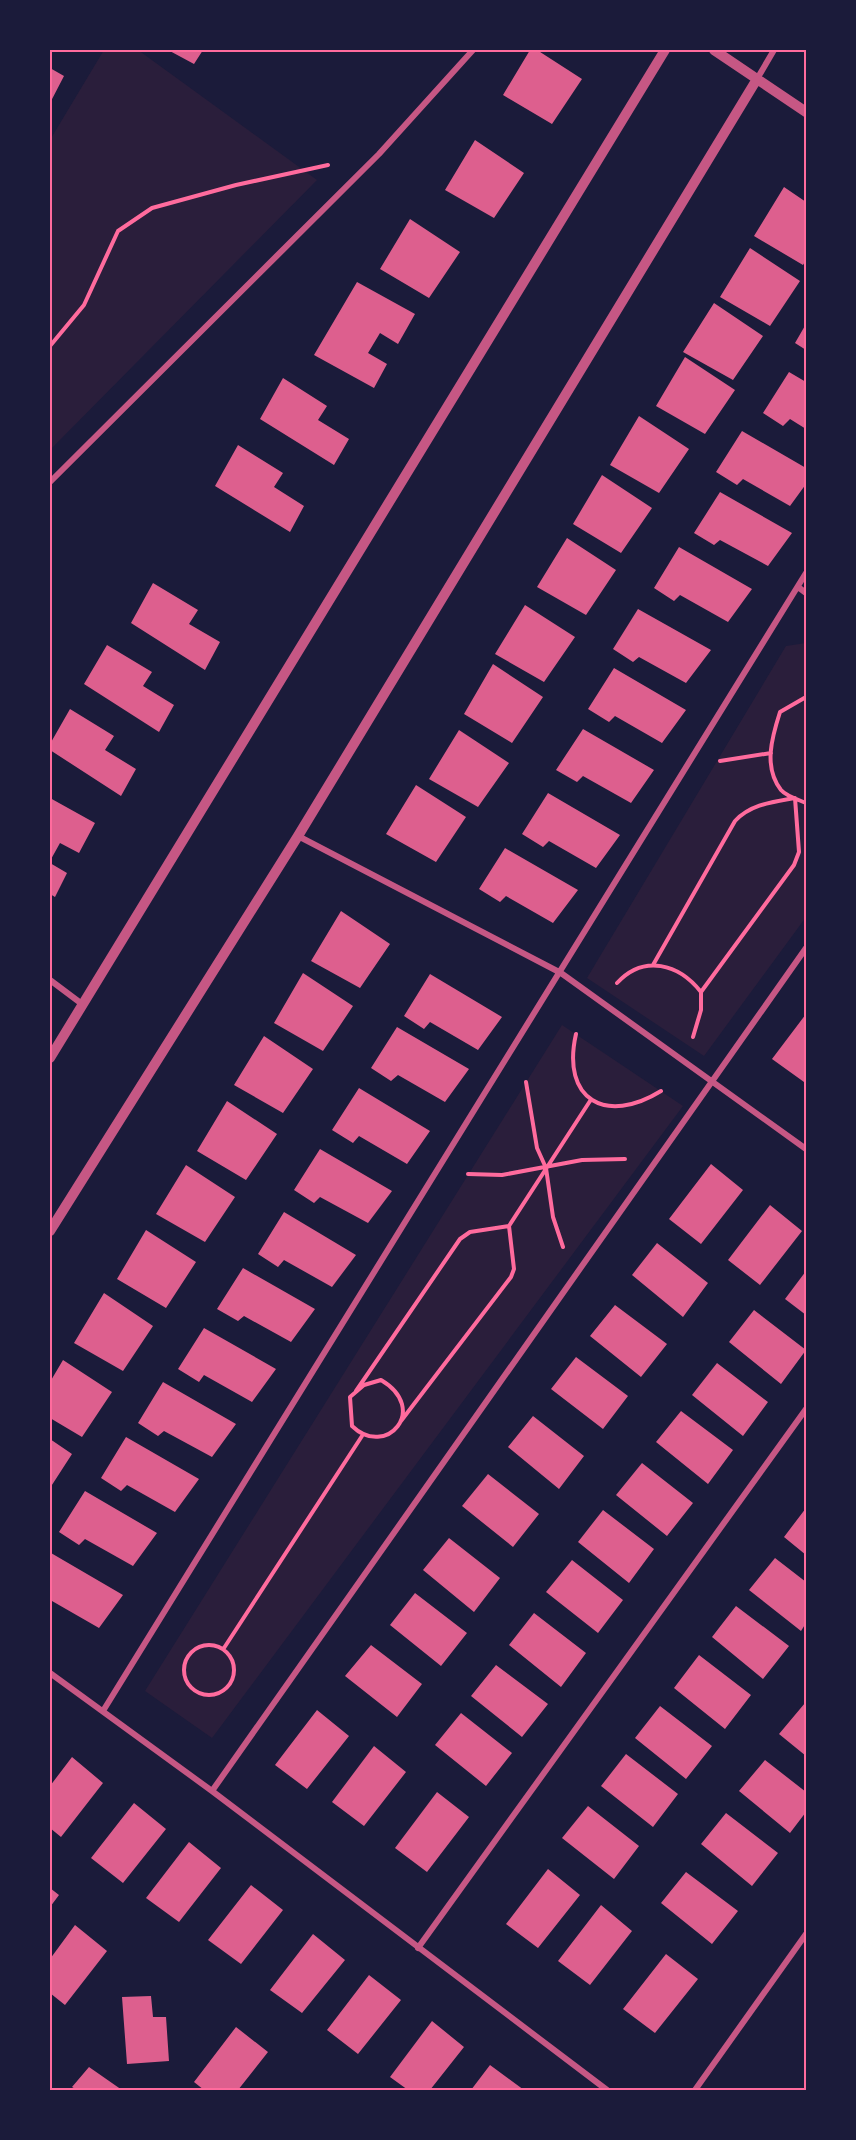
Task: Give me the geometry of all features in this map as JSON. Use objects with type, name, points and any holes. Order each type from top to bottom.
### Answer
[{"type":"street","points":[[50,482],[379,154],[473,50]]},
{"type":"street","points":[[50,1058],[665,50]]},
{"type":"street","points":[[714,50],[807,112]]},
{"type":"street","points":[[50,1231],[298,836],[774,50]]},
{"type":"street","points":[[103,1711],[807,573]]},
{"type":"street","points":[[798,587],[807,594]]},
{"type":"street","points":[[298,836],[561,973],[807,1149]]},
{"type":"street","points":[[212,1791],[807,948]]},
{"type":"street","points":[[50,980],[82,1004]]},
{"type":"street","points":[[418,1948],[807,1409]]},
{"type":"street","points":[[50,1673],[212,1791],[607,2091]]},
{"type":"street","points":[[695,2091],[807,1934]]},
{"type":"path","points":[[50,346],[84,305],[118,231],[152,208],[236,185],[379,154]]},
{"type":"path","points":[[807,697],[780,712],[771,739],[771,770],[782,792],[807,803]]},
{"type":"path","points":[[716,762],[771,753]]},
{"type":"path","points":[[653,965],[735,821],[744,812],[757,806],[795,798]]},
{"type":"path","points":[[690,1047],[700,1010],[701,992],[794,865],[800,852],[795,798]]},
{"type":"path","points":[[616,985],[628,971],[653,965],[674,969],[691,980],[701,992]]},
{"type":"path","points":[[576,1034],[572,1051],[575,1070],[580,1088],[590,1101],[606,1106],[626,1106],[642,1103],[661,1091]]},
{"type":"path","points":[[526,1082],[537,1148],[546,1168],[553,1217],[565,1250]]},
{"type":"path","points":[[401,1421],[404,1405],[397,1389],[381,1380],[364,1385],[350,1397],[349,1413],[352,1426],[362,1436],[379,1438],[392,1431],[401,1421],[511,1277],[514,1269],[509,1226],[590,1101]]},
{"type":"path","points":[[468,1174],[502,1174],[582,1160],[618,1157],[629,1160]]},
{"type":"path","points":[[356,1391],[460,1239],[470,1232],[509,1226]]},
{"type":"path","points":[[224,1648],[362,1436]]},
{"type":"path","points":[[198,1648],[224,1648],[232,1660],[233,1671],[228,1686],[219,1692],[204,1694],[191,1687],[184,1676],[183,1665],[189,1654],[198,1648]]},
{"type":"shaded area","points":[[104,50],[138,50],[317,180],[50,450],[50,140]]},
{"type":"shaded area","points":[[806,643],[806,917],[704,1056],[587,978],[786,646]]},
{"type":"shaded area","points":[[562,1025],[683,1106],[212,1738],[145,1691]]},
{"type":"building","points":[[168,50],[203,50],[194,64]]},
{"type":"building","points":[[530,50],[537,50],[582,79],[552,124],[503,95]]},
{"type":"building","points":[[50,68],[64,76],[50,103]]},
{"type":"building","points":[[475,140],[524,173],[494,218],[445,190]]},
{"type":"building","points":[[784,187],[806,202],[806,260],[803,265],[754,236]]},
{"type":"building","points":[[410,219],[460,252],[429,298],[380,269]]},
{"type":"building","points":[[750,248],[800,281],[770,326],[720,297]]},
{"type":"building","points":[[357,282],[415,314],[398,344],[380,333],[368,353],[387,364],[374,388],[314,355]]},
{"type":"building","points":[[714,303],[763,336],[733,380],[683,352]]},
{"type":"building","points":[[806,324],[806,350],[795,343]]},
{"type":"building","points":[[685,357],[735,390],[705,434],[656,406]]},
{"type":"building","points":[[789,372],[806,382],[806,429],[790,419],[783,426],[763,413]]},
{"type":"building","points":[[283,378],[327,406],[318,420],[349,439],[334,465],[260,419]]},
{"type":"building","points":[[639,416],[689,449],[659,493],[610,465]]},
{"type":"building","points":[[742,431],[806,468],[806,484],[790,506],[743,479],[737,485],[716,472]]},
{"type":"building","points":[[238,445],[283,473],[274,487],[304,506],[290,532],[215,486]]},
{"type":"building","points":[[602,475],[652,508],[621,553],[573,524]]},
{"type":"building","points":[[720,492],[792,533],[768,566],[720,540],[714,545],[694,533]]},
{"type":"building","points":[[567,538],[616,570],[586,615],[537,587]]},
{"type":"building","points":[[679,547],[752,589],[728,622],[680,595],[674,601],[654,588]]},
{"type":"building","points":[[153,583],[198,610],[189,624],[220,642],[205,670],[131,623]]},
{"type":"building","points":[[525,605],[575,637],[544,682],[495,654]]},
{"type":"building","points":[[638,609],[711,650],[686,683],[639,657],[633,662],[613,649]]},
{"type":"building","points":[[107,645],[152,672],[143,686],[174,705],[159,732],[84,684]]},
{"type":"building","points":[[493,664],[543,697],[512,743],[464,714]]},
{"type":"building","points":[[614,668],[686,710],[662,743],[615,716],[609,722],[588,709]]},
{"type":"building","points":[[70,709],[114,736],[105,750],[136,769],[121,796],[50,750],[50,744]]},
{"type":"building","points":[[583,729],[654,770],[631,803],[583,776],[577,782],[556,770]]},
{"type":"building","points":[[459,730],[509,763],[478,807],[429,779]]},
{"type":"building","points":[[416,785],[466,817],[436,862],[386,834]]},
{"type":"building","points":[[548,793],[620,835],[596,868],[549,841],[543,847],[522,834]]},
{"type":"building","points":[[50,798],[95,823],[79,853],[60,843],[50,861]]},
{"type":"building","points":[[505,848],[578,890],[553,923],[506,896],[500,902],[479,889]]},
{"type":"building","points":[[50,863],[67,873],[55,897],[50,894]]},
{"type":"building","points":[[341,911],[390,944],[360,988],[311,961]]},
{"type":"building","points":[[303,973],[353,1006],[323,1051],[274,1023]]},
{"type":"building","points":[[430,974],[502,1017],[478,1050],[430,1022],[424,1029],[404,1016]]},
{"type":"building","points":[[806,1014],[806,1079],[804,1082],[772,1059]]},
{"type":"building","points":[[397,1027],[469,1069],[445,1102],[398,1075],[391,1081],[371,1068]]},
{"type":"building","points":[[264,1036],[313,1069],[283,1113],[234,1085]]},
{"type":"building","points":[[359,1088],[430,1131],[407,1164],[359,1136],[353,1143],[332,1130]]},
{"type":"building","points":[[227,1101],[277,1134],[246,1180],[197,1151]]},
{"type":"building","points":[[320,1149],[392,1191],[368,1223],[320,1197],[314,1203],[294,1190]]},
{"type":"building","points":[[711,1164],[743,1190],[701,1244],[669,1219]]},
{"type":"building","points":[[186,1165],[235,1197],[205,1242],[156,1214]]},
{"type":"building","points":[[770,1205],[802,1231],[760,1285],[728,1260]]},
{"type":"building","points":[[284,1212],[356,1255],[332,1287],[284,1260],[278,1267],[258,1254]]},
{"type":"building","points":[[146,1230],[196,1262],[166,1308],[117,1279]]},
{"type":"building","points":[[657,1243],[708,1283],[683,1317],[632,1275]]},
{"type":"building","points":[[243,1268],[315,1309],[291,1342],[244,1316],[238,1321],[217,1309]]},
{"type":"building","points":[[806,1271],[806,1315],[785,1299]]},
{"type":"building","points":[[104,1293],[153,1326],[123,1371],[74,1343]]},
{"type":"building","points":[[615,1305],[667,1344],[641,1377],[590,1336]]},
{"type":"building","points":[[754,1310],[806,1350],[781,1384],[729,1342]]},
{"type":"building","points":[[204,1328],[276,1369],[252,1402],[204,1375],[199,1382],[178,1369]]},
{"type":"building","points":[[576,1357],[628,1396],[603,1429],[551,1389]]},
{"type":"building","points":[[63,1360],[112,1392],[82,1437],[50,1418],[50,1382]]},
{"type":"building","points":[[717,1363],[768,1402],[743,1436],[692,1395]]},
{"type":"building","points":[[163,1382],[236,1424],[212,1457],[164,1431],[158,1436],[138,1423]]},
{"type":"building","points":[[681,1411],[733,1450],[708,1484],[656,1442]]},
{"type":"building","points":[[533,1416],[584,1456],[559,1489],[508,1447]]},
{"type":"building","points":[[126,1437],[199,1479],[175,1512],[127,1485],[121,1491],[101,1478]]},
{"type":"building","points":[[50,1439],[72,1454],[50,1488]]},
{"type":"building","points":[[642,1463],[693,1503],[667,1536],[616,1495]]},
{"type":"building","points":[[488,1474],[539,1514],[513,1547],[462,1506]]},
{"type":"building","points":[[85,1491],[157,1533],[133,1566],[85,1539],[79,1545],[59,1532]]},
{"type":"building","points":[[806,1508],[806,1555],[784,1537]]},
{"type":"building","points":[[603,1510],[654,1549],[629,1583],[578,1542]]},
{"type":"building","points":[[449,1538],[500,1578],[474,1612],[423,1570]]},
{"type":"building","points":[[51,1553],[123,1595],[99,1628],[52,1601],[50,1604]]},
{"type":"building","points":[[775,1558],[806,1582],[806,1623],[801,1631],[749,1590]]},
{"type":"building","points":[[572,1560],[623,1600],[598,1633],[546,1592]]},
{"type":"building","points":[[415,1593],[467,1633],[441,1666],[390,1625]]},
{"type":"building","points":[[736,1606],[789,1646],[763,1679],[712,1637]]},
{"type":"building","points":[[534,1613],[586,1653],[561,1687],[509,1645]]},
{"type":"building","points":[[371,1645],[422,1684],[397,1717],[345,1676]]},
{"type":"building","points":[[699,1655],[751,1695],[725,1729],[674,1688]]},
{"type":"building","points":[[496,1665],[548,1704],[522,1737],[471,1696]]},
{"type":"building","points":[[805,1703],[806,1705],[806,1756],[779,1734]]},
{"type":"building","points":[[660,1706],[712,1746],[686,1779],[635,1738]]},
{"type":"building","points":[[317,1710],[349,1736],[307,1789],[275,1765]]},
{"type":"building","points":[[461,1713],[512,1753],[486,1786],[435,1745]]},
{"type":"building","points":[[374,1746],[406,1772],[364,1826],[332,1802]]},
{"type":"building","points":[[626,1754],[678,1794],[653,1827],[601,1786]]},
{"type":"building","points":[[72,1757],[103,1783],[61,1837],[50,1828],[50,1786]]},
{"type":"building","points":[[765,1760],[806,1792],[806,1812],[790,1833],[739,1791]]},
{"type":"building","points":[[437,1792],[469,1817],[427,1872],[395,1848]]},
{"type":"building","points":[[134,1803],[166,1829],[123,1883],[91,1858]]},
{"type":"building","points":[[588,1806],[639,1846],[614,1879],[562,1838]]},
{"type":"building","points":[[726,1813],[778,1853],[752,1886],[701,1844]]},
{"type":"building","points":[[189,1842],[221,1868],[179,1922],[146,1898]]},
{"type":"building","points":[[548,1869],[580,1895],[538,1948],[506,1924]]},
{"type":"building","points":[[686,1872],[738,1911],[712,1944],[661,1903]]},
{"type":"building","points":[[251,1885],[283,1910],[241,1964],[208,1940]]},
{"type":"building","points":[[50,1888],[59,1895],[50,1907]]},
{"type":"building","points":[[601,1905],[632,1931],[590,1985],[558,1961]]},
{"type":"building","points":[[75,1925],[107,1951],[65,2005],[50,1993],[50,1959]]},
{"type":"building","points":[[313,1934],[345,1960],[302,2013],[270,1990]]},
{"type":"building","points":[[666,1954],[698,1979],[655,2033],[623,2009]]},
{"type":"building","points":[[369,1975],[401,2000],[358,2054],[327,2030]]},
{"type":"building","points":[[151,1996],[153,2017],[166,2017],[169,2061],[127,2064],[122,1997]]},
{"type":"building","points":[[432,2021],[464,2047],[430,2090],[408,2090],[390,2077]]},
{"type":"building","points":[[236,2027],[268,2052],[238,2090],[204,2090],[194,2082]]},
{"type":"building","points":[[490,2065],[524,2090],[471,2090]]},
{"type":"building","points":[[89,2067],[122,2090],[77,2090],[72,2087]]}]
